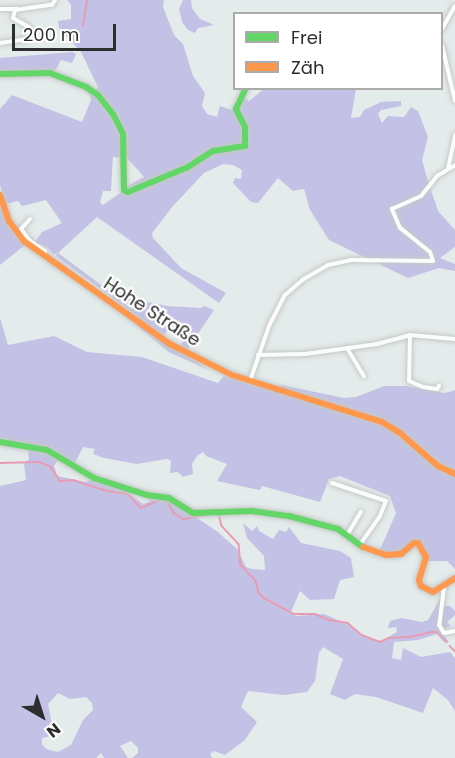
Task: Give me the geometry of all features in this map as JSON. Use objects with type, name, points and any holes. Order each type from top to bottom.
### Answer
[{"type":"street","points":[[0,9],[52,5],[55,0]]},
{"type":"street","points":[[443,26],[455,6]]},
{"type":"street","points":[[0,43],[30,39],[29,27],[13,18],[13,12],[17,9]]},
{"type":"street","points":[[443,53],[455,101]]},
{"type":"street","points":[[0,74],[50,73],[98,95],[113,114],[123,134],[126,159],[124,190],[128,192],[188,167],[213,151],[245,146],[245,127],[236,109],[245,90]]},
{"type":"street","points":[[447,169],[455,135]]},
{"type":"street","points":[[250,381],[266,332],[285,295],[298,283],[322,268],[352,260],[433,261],[430,252],[400,228],[392,209],[421,196],[433,179],[455,165]]},
{"type":"street","name":"Hohe Straße","points":[[0,195],[9,221],[17,234],[44,257],[180,350],[216,368],[250,381],[382,423],[400,433],[438,466],[455,474]]},
{"type":"street","name":"Hohe Straße","points":[[30,219],[21,229],[26,237],[45,251],[44,257]]},
{"type":"street","points":[[258,355],[300,354],[347,348],[377,344],[410,335],[455,339]]},
{"type":"street","points":[[410,335],[409,381],[423,387],[437,389],[439,386]]},
{"type":"street","points":[[347,348],[364,376]]},
{"type":"street","points":[[0,442],[47,450],[94,478],[144,494],[169,498],[193,513],[217,510],[231,513],[251,511],[269,513],[334,528],[372,552],[393,555],[404,553],[414,543],[418,543],[426,557],[420,585],[430,593],[444,587],[455,578]]},
{"type":"street","points":[[332,483],[386,501],[380,516],[360,545]]},
{"type":"street","points":[[347,535],[361,512]]},
{"type":"street","points":[[444,587],[439,625],[444,633],[455,631]]},
{"type":"shaded area","points":[[67,0],[164,0],[163,7],[174,35],[183,44],[193,76],[205,93],[202,106],[207,114],[217,117],[220,106],[235,111],[244,97],[249,101],[263,90],[356,90],[351,118],[360,117],[364,110],[381,102],[401,101],[401,106],[381,110],[378,114],[382,123],[388,116],[404,117],[411,107],[418,111],[428,137],[422,160],[428,181],[438,211],[455,230],[455,247],[440,258],[455,264],[455,271],[439,268],[408,278],[329,240],[310,210],[304,189],[293,191],[278,178],[258,203],[251,202],[233,183],[235,178],[241,179],[242,170],[233,165],[223,164],[204,173],[173,206],[152,233],[153,238],[181,268],[226,293],[219,303],[97,217],[58,253],[116,296],[168,306],[200,308],[205,306],[214,310],[187,350],[180,346],[190,329],[178,322],[172,325],[164,335],[149,325],[56,256],[57,252],[54,255],[47,247],[35,242],[42,232],[62,223],[46,200],[22,206],[18,201],[6,204],[0,185],[0,109],[12,95],[82,122],[91,100],[89,93],[82,89],[47,75],[0,75],[36,72],[52,74],[94,93],[108,108],[122,134],[125,158],[113,157],[111,191],[103,191],[100,202],[103,205],[123,191],[133,193],[190,167],[188,165],[168,173],[135,190],[127,190],[127,186],[144,177],[127,158],[121,126],[109,106],[95,91],[98,87],[81,52],[59,28],[58,21],[71,19],[71,5]]},
{"type":"shaded area","points":[[183,0],[191,0],[192,8],[200,19],[214,25],[198,28],[195,33],[188,30],[182,22],[179,9]]},
{"type":"shaded area","points":[[72,52],[76,54],[72,63],[61,60],[54,73],[36,70],[0,73],[0,58]]},
{"type":"shaded area","points":[[0,202],[9,225],[25,245],[0,265]]},
{"type":"shaded area","points":[[123,314],[159,339],[209,370],[169,352]]},
{"type":"shaded area","points":[[0,318],[8,345],[54,336],[87,352],[142,357],[218,383],[224,376],[271,389],[281,388],[281,385],[344,398],[356,397],[384,386],[406,386],[445,393],[455,390],[455,471],[440,463],[436,467],[455,477],[455,569],[447,561],[426,561],[424,547],[420,543],[396,554],[379,552],[396,513],[390,496],[340,476],[329,479],[320,502],[262,486],[260,490],[217,481],[227,464],[206,456],[203,452],[192,464],[193,474],[183,477],[178,472],[170,473],[171,461],[167,459],[137,464],[104,458],[93,454],[95,449],[83,447],[75,463],[48,449],[0,441]]},
{"type":"shaded area","points":[[28,450],[42,450],[60,457],[54,466],[57,475],[61,477],[86,482],[93,479],[124,489],[143,504],[149,502],[150,498],[172,501],[218,532],[237,549],[246,567],[252,569],[265,570],[264,556],[247,538],[243,523],[252,531],[257,526],[259,531],[273,539],[279,530],[286,532],[289,527],[301,543],[340,551],[351,558],[354,577],[340,580],[334,599],[310,600],[300,591],[291,612],[296,616],[324,614],[347,624],[367,638],[381,641],[397,632],[396,627],[388,628],[390,621],[401,618],[422,622],[428,620],[442,596],[442,606],[450,606],[455,611],[455,615],[447,622],[451,626],[440,630],[449,642],[444,642],[437,634],[418,640],[394,642],[392,658],[401,660],[403,648],[421,657],[450,652],[455,658],[455,711],[448,700],[433,688],[423,713],[376,697],[355,694],[345,700],[330,694],[343,659],[323,647],[319,653],[315,681],[307,692],[283,695],[248,691],[241,707],[257,722],[245,740],[225,755],[214,751],[210,754],[212,758],[132,758],[138,753],[138,748],[131,741],[120,746],[128,758],[104,758],[101,753],[96,758],[0,758],[0,486],[26,480],[24,464],[29,459]],"holes":[[[58,693],[70,699],[86,697],[92,703],[93,710],[83,720],[71,745],[58,752],[46,749],[42,744],[42,738],[51,736],[53,730],[48,704]]]},
{"type":"waterway","points":[[83,26],[87,0]]},
{"type":"waterway","points":[[0,463],[40,462],[51,467],[60,481],[73,480],[107,491],[128,494],[141,508],[162,499]]},
{"type":"waterway","points":[[167,500],[174,513],[183,519],[209,515]]},
{"type":"waterway","points":[[219,514],[222,526],[239,544],[241,565],[256,581],[259,593],[264,598],[294,614],[315,614],[329,620],[348,623],[362,635],[380,642],[389,638],[410,637],[431,632],[437,632],[447,642]]},
{"type":"waterway","points":[[450,646],[455,651]]},
{"type":"traffic: fast","points":[[0,74],[50,73],[86,87],[98,95],[113,114],[123,134],[124,190],[128,192],[188,167],[213,151],[245,146],[245,127],[236,109],[245,90]]},
{"type":"traffic: fast","points":[[0,442],[47,450],[94,478],[147,495],[169,498],[193,513],[252,511],[289,516],[338,529],[363,547]]},
{"type":"traffic: slow","points":[[0,195],[9,221],[24,241],[170,344],[232,375],[382,422],[400,433],[438,466],[455,474]]},
{"type":"traffic: slow","points":[[363,547],[386,555],[401,554],[414,543],[418,543],[426,557],[419,580],[421,586],[433,592],[455,578]]}]
